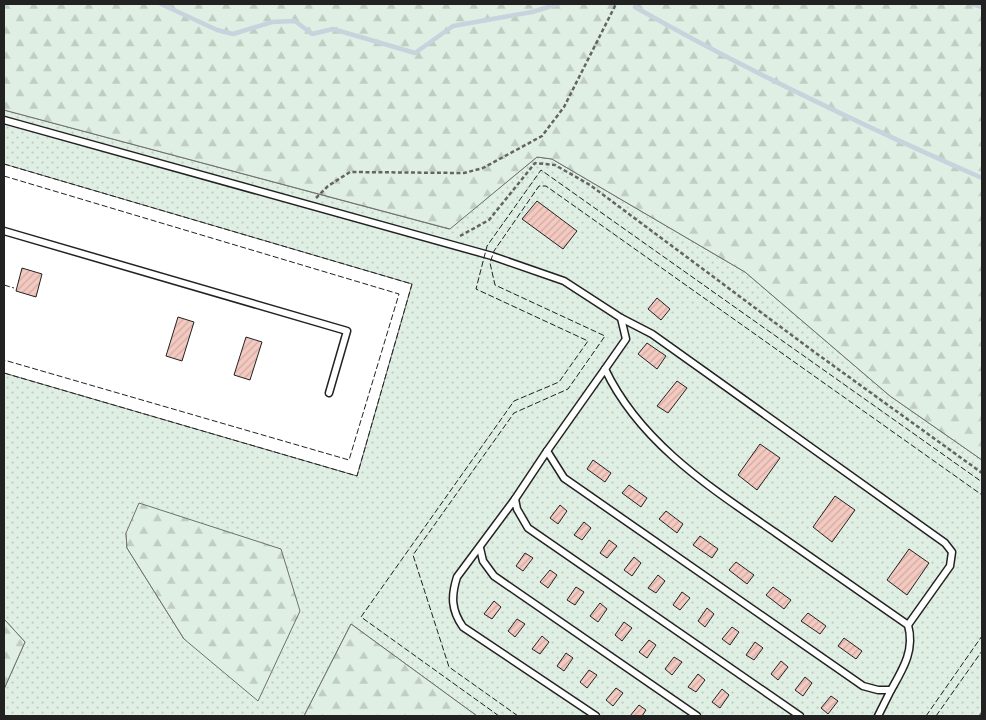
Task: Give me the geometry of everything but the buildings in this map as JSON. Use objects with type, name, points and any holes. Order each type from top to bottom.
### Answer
[{"type":"lane","points":[[4,120],[448,243],[564,281],[621,318],[652,334],[945,543],[952,552],[950,566],[908,625]]},
{"type":"lane","points":[[4,231],[346,332],[329,393]]},
{"type":"lane","points":[[596,716],[463,627],[453,612],[452,592],[457,577],[515,499],[626,339],[621,318]]},
{"type":"lane","points":[[605,369],[617,393],[670,456],[733,503],[908,625],[912,638],[907,663],[878,716]]},
{"type":"lane","points":[[547,451],[564,478],[855,681],[863,686],[878,690],[891,690]]},
{"type":"lane","points":[[515,499],[517,509],[528,528],[800,716]]},
{"type":"lane","points":[[480,548],[483,561],[494,576],[697,716]]},
{"type":"path","points":[[309,204],[328,186],[350,172],[464,173],[483,168],[542,136],[564,106],[616,4]]},
{"type":"path","points":[[448,243],[489,220],[535,163],[555,166],[590,185],[813,351],[982,473]]},
{"type":"green space","points":[[4,4],[982,4],[982,460],[890,396],[745,272],[552,159],[537,157],[450,229],[4,110]]},
{"type":"green space","points":[[4,110],[449,229],[537,157],[552,159],[745,272],[890,396],[982,460],[982,716],[477,716],[351,624],[304,716],[4,716],[4,689],[25,642],[4,619],[4,373],[357,476],[412,284],[4,164]],"holes":[[[126,533],[184,639],[127,548]]]},
{"type":"green space","points":[[139,503],[281,549],[300,611],[258,701],[184,639],[127,548],[126,533]]},
{"type":"green space","points":[[4,619],[25,642],[4,689]]},
{"type":"green space","points":[[351,624],[477,716],[304,716]]},
{"type":"waterway","points":[[161,4],[217,30],[233,34],[272,22],[295,21],[312,34],[333,29],[415,53],[453,26],[532,12],[558,4]]},
{"type":"waterway","points":[[972,4],[982,7]]},
{"type":"waterway","points":[[635,7],[677,31],[806,97],[982,178]]},
{"type":"fence","points":[[4,164],[412,284],[357,476],[4,373]]},
{"type":"fence","points":[[499,716],[361,617],[514,401],[559,382],[588,341],[476,289],[487,246],[541,170],[982,482]]},
{"type":"fence","points":[[4,176],[399,294],[349,460],[4,360]]},
{"type":"fence","points":[[518,716],[449,667],[413,555],[514,413],[568,389],[605,336],[495,285],[490,263],[494,251],[539,186],[546,186],[982,495]]},
{"type":"fence","points":[[4,285],[14,288]]},
{"type":"fence","points":[[926,716],[982,636]]},
{"type":"fence","points":[[936,716],[982,651]]}]
